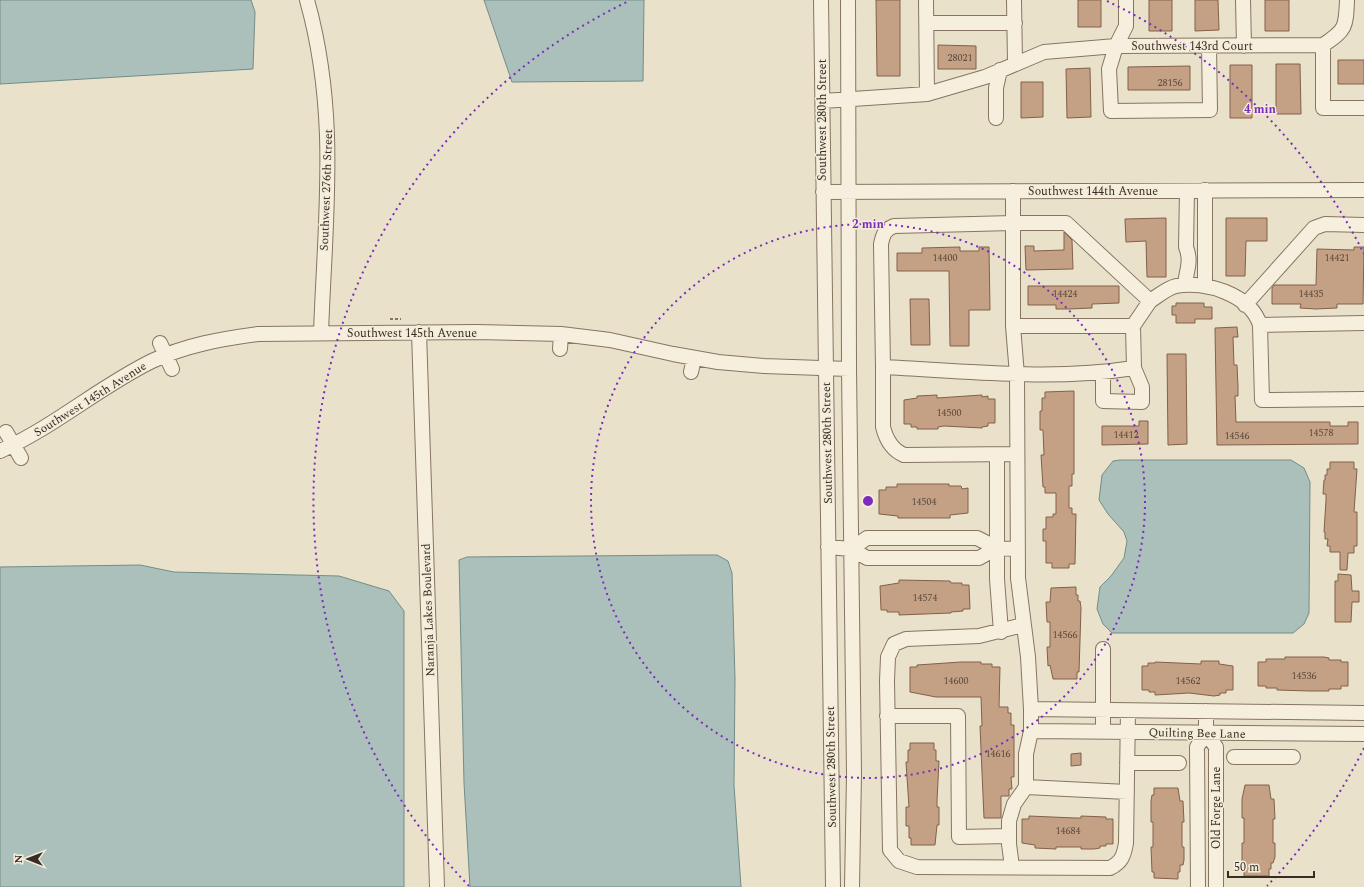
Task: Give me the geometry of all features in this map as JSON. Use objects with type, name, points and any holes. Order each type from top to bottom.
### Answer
[{"type":"street","name":"Southwest 276th Street","points":[[307,0],[323,76],[328,138],[328,190],[321,333]]},
{"type":"street","name":"Southwest 280th Street","points":[[821,0],[833,887]]},
{"type":"street","name":"Southwest 280th Street","points":[[848,0],[849,369],[854,797],[852,887]]},
{"type":"street","points":[[926,0],[928,94]]},
{"type":"street","points":[[1014,0],[1015,63]]},
{"type":"street","points":[[1126,0],[1126,26],[1116,46],[1109,69],[1111,111],[1210,110],[1209,46]]},
{"type":"street","points":[[1243,0],[1244,46]]},
{"type":"street","points":[[1347,4],[1347,22],[1338,35],[1323,45],[1323,108],[1364,108]]},
{"type":"street","points":[[927,23],[1015,23]]},
{"type":"street","name":"Southwest 143rd Court","points":[[823,101],[928,94],[985,77],[1044,52],[1116,46],[1323,45]]},
{"type":"street","points":[[996,118],[996,88],[1000,70]]},
{"type":"street","points":[[1205,190],[1205,286]]},
{"type":"street","name":"Southwest 144th Avenue","points":[[823,192],[1364,190]]},
{"type":"street","points":[[1012,867],[1008,836],[1008,821],[1014,804],[1026,787],[1026,754],[1031,731],[1028,657],[1018,578],[1017,375],[1013,326],[1013,191]]},
{"type":"street","points":[[1187,191],[1187,250]]},
{"type":"street","points":[[1017,454],[904,455],[897,452],[885,435],[883,427],[882,244],[883,235],[887,229],[894,226],[1066,223],[1150,301]]},
{"type":"street","points":[[1245,305],[1314,228],[1325,224],[1364,225]]},
{"type":"street","points":[[1186,281],[1182,275],[1181,253],[1187,250],[1205,255]]},
{"type":"street","points":[[1103,373],[1103,401],[1142,402],[1142,387],[1134,368],[1134,326],[1150,301],[1186,281],[1205,286],[1213,286],[1227,292],[1245,305],[1258,318],[1260,325],[1262,400],[1364,398]]},
{"type":"street","points":[[1260,325],[1364,323]]},
{"type":"street","points":[[1013,326],[1134,326]]},
{"type":"street","name":"Southwest 145th Avenue","points":[[0,451],[38,431],[131,373],[163,349],[262,334],[419,332],[560,334],[610,340],[694,358],[764,366],[849,369]]},
{"type":"street","name":"Naranja Lakes Boulevard","points":[[419,332],[437,887]]},
{"type":"street","points":[[560,334],[560,349]]},
{"type":"street","points":[[163,349],[172,369]]},
{"type":"street","points":[[691,372],[694,358]]},
{"type":"street","points":[[883,367],[1017,375],[1103,373],[1134,368]]},
{"type":"street","points":[[6,432],[20,458]]},
{"type":"street","points":[[997,455],[997,548],[1001,632]]},
{"type":"street","points":[[851,549],[867,538],[977,538],[997,548],[1018,549]]},
{"type":"street","points":[[828,547],[851,549],[867,558],[979,558],[997,548]]},
{"type":"street","points":[[1024,625],[1001,632],[979,636],[906,639],[894,644],[888,657],[887,716],[890,850],[899,862],[917,867],[1110,868],[1119,863],[1124,853],[1126,842],[1128,710]]},
{"type":"street","points":[[1103,650],[1103,732]]},
{"type":"street","name":"Quilting Bee Lane","points":[[1031,710],[1364,713]]},
{"type":"street","name":"Old Forge Lane","points":[[1198,887],[1197,747],[1206,733],[1206,711]]},
{"type":"street","points":[[887,716],[958,716],[959,837],[1008,836]]},
{"type":"street","name":"Quilting Bee Lane","points":[[1031,731],[1364,734]]},
{"type":"street","name":"Old Forge Lane","points":[[1206,733],[1216,747],[1216,887]]},
{"type":"street","points":[[1234,757],[1292,758]]},
{"type":"street","points":[[1127,763],[1179,763]]},
{"type":"street","points":[[1026,787],[1127,792]]},
{"type":"street","points":[[832,798],[854,797]]},
{"type":"path","points":[[390,319],[401,319]]},
{"type":"water","points":[[0,0],[251,0],[255,12],[253,69],[0,84]]},
{"type":"water","points":[[484,0],[644,0],[643,81],[512,82]]},
{"type":"water","points":[[1291,460],[1304,468],[1310,482],[1309,613],[1304,624],[1293,633],[1112,633],[1103,624],[1097,609],[1100,587],[1111,576],[1124,558],[1127,541],[1124,532],[1108,514],[1099,500],[1102,475],[1113,461]]},
{"type":"water","points":[[717,555],[728,561],[732,573],[735,679],[734,785],[741,887],[470,887],[464,783],[459,560],[467,557]]},
{"type":"water","points":[[140,565],[174,572],[339,576],[389,591],[404,611],[404,887],[0,887],[0,567]]},
{"type":"building","points":[[876,0],[900,0],[900,76],[877,76]]},
{"type":"building","points":[[1078,0],[1101,0],[1101,27],[1078,27]]},
{"type":"building","points":[[1149,0],[1172,0],[1172,31],[1149,31]]},
{"type":"building","points":[[1195,0],[1218,0],[1219,30],[1195,31]]},
{"type":"building","points":[[1265,0],[1289,0],[1289,31],[1265,31]]},
{"type":"building","points":[[938,45],[976,46],[976,69],[938,69]]},
{"type":"building","points":[[1338,60],[1364,60],[1364,84],[1338,84]]},
{"type":"building","points":[[1276,64],[1300,64],[1301,114],[1276,114]]},
{"type":"building","points":[[1230,65],[1252,65],[1252,118],[1230,118]]},
{"type":"building","points":[[1190,66],[1190,90],[1128,90],[1128,67]]},
{"type":"building","points":[[1090,68],[1091,117],[1067,118],[1066,69]]},
{"type":"building","points":[[1021,82],[1043,82],[1043,117],[1021,118]]},
{"type":"building","points":[[1166,218],[1166,277],[1147,277],[1146,241],[1126,242],[1125,219]]},
{"type":"building","points":[[1226,218],[1267,218],[1267,241],[1246,241],[1245,276],[1226,276]]},
{"type":"building","points":[[1064,232],[1072,240],[1073,269],[1026,270],[1025,246],[1034,246],[1034,251],[1064,250]]},
{"type":"building","points":[[960,247],[960,251],[979,251],[979,247],[989,247],[990,310],[969,310],[969,346],[950,346],[949,271],[897,271],[897,253],[922,253],[922,248]]},
{"type":"building","points":[[1354,247],[1364,247],[1363,304],[1337,304],[1337,308],[1316,309],[1300,308],[1301,304],[1272,304],[1272,288],[1274,285],[1316,285],[1317,249],[1354,250]]},
{"type":"building","points":[[1028,286],[1119,286],[1119,303],[1092,304],[1092,308],[1069,309],[1056,309],[1056,305],[1028,305]]},
{"type":"building","points":[[910,299],[929,299],[930,345],[911,345]]},
{"type":"building","points":[[1176,303],[1204,303],[1204,307],[1212,307],[1212,319],[1195,319],[1195,323],[1176,323],[1176,315],[1172,315],[1172,306],[1176,306]]},
{"type":"building","points":[[1237,327],[1238,337],[1233,337],[1234,365],[1237,365],[1238,386],[1238,396],[1235,396],[1236,422],[1330,422],[1330,426],[1348,426],[1348,422],[1358,422],[1358,444],[1217,445],[1215,328]]},
{"type":"building","points":[[1167,354],[1186,354],[1187,444],[1168,445]]},
{"type":"building","points":[[1074,391],[1074,474],[1072,474],[1072,486],[1069,486],[1069,508],[1072,508],[1072,514],[1076,514],[1075,564],[1069,564],[1069,568],[1052,568],[1052,563],[1046,563],[1046,541],[1043,541],[1043,529],[1046,529],[1046,517],[1053,517],[1053,514],[1056,514],[1056,493],[1045,493],[1045,487],[1043,487],[1041,455],[1044,455],[1043,430],[1040,430],[1040,411],[1042,411],[1042,398],[1045,398],[1045,392]]},
{"type":"building","points":[[937,395],[937,398],[982,395],[982,397],[988,396],[988,399],[995,399],[995,423],[988,423],[988,426],[982,428],[944,426],[938,427],[938,429],[917,429],[917,427],[911,427],[911,424],[904,424],[904,400],[917,398],[917,396]]},
{"type":"building","points":[[1139,421],[1148,421],[1148,444],[1102,445],[1102,426],[1139,426]]},
{"type":"building","points":[[1330,462],[1354,462],[1354,469],[1357,469],[1354,512],[1357,512],[1357,546],[1354,546],[1354,553],[1348,553],[1347,570],[1340,570],[1340,552],[1330,552],[1330,546],[1327,546],[1328,539],[1325,539],[1326,494],[1323,494],[1325,475],[1327,475],[1327,469],[1330,469]]},
{"type":"building","points":[[897,484],[949,484],[949,486],[961,486],[962,489],[968,488],[968,513],[950,515],[950,518],[898,518],[898,516],[879,514],[879,490],[886,490],[886,487],[897,487]]},
{"type":"building","points":[[1338,574],[1351,575],[1352,591],[1359,591],[1359,602],[1352,602],[1351,622],[1335,622],[1335,581],[1338,581]]},
{"type":"building","points":[[899,580],[950,581],[951,583],[962,583],[962,585],[969,585],[970,609],[963,609],[963,611],[951,613],[899,615],[899,612],[887,612],[887,610],[881,610],[880,586],[899,583]]},
{"type":"building","points":[[1076,587],[1076,595],[1078,595],[1078,601],[1080,601],[1081,608],[1079,672],[1077,672],[1077,679],[1053,679],[1050,665],[1048,666],[1047,647],[1050,647],[1050,622],[1047,622],[1046,602],[1050,602],[1051,588]]},
{"type":"building","points":[[1285,657],[1324,657],[1329,658],[1329,660],[1341,660],[1341,662],[1348,662],[1348,686],[1341,686],[1341,689],[1329,689],[1329,691],[1310,691],[1277,690],[1277,688],[1258,686],[1258,662],[1266,662],[1266,659],[1285,659]]},
{"type":"building","points":[[1201,661],[1219,661],[1219,664],[1233,666],[1233,690],[1226,690],[1226,693],[1220,693],[1220,695],[1214,696],[1189,693],[1155,695],[1155,692],[1142,690],[1142,666],[1148,666],[1148,663],[1201,664]]},
{"type":"building","points":[[981,662],[981,664],[992,664],[992,667],[1000,667],[999,707],[1008,707],[1008,713],[1011,713],[1011,725],[1014,725],[1014,777],[1011,777],[1012,789],[1009,789],[1009,796],[1001,796],[1001,818],[984,818],[980,726],[982,726],[981,697],[936,697],[910,692],[910,667],[917,667],[917,665]]},
{"type":"building","points":[[910,743],[934,743],[934,750],[936,750],[936,761],[939,761],[937,807],[939,807],[939,825],[937,825],[935,845],[911,845],[911,838],[909,838],[909,826],[906,826],[906,807],[909,807],[906,762],[908,762],[908,750],[910,750]]},
{"type":"building","points":[[1081,753],[1081,765],[1071,766],[1071,754]]},
{"type":"building","points":[[1245,785],[1269,785],[1271,799],[1274,799],[1275,819],[1273,819],[1273,843],[1275,843],[1275,857],[1273,863],[1271,863],[1271,869],[1269,869],[1269,876],[1244,876],[1244,869],[1242,869],[1244,818],[1242,818],[1242,799]]},
{"type":"building","points":[[1154,788],[1178,788],[1180,801],[1183,801],[1184,822],[1182,822],[1182,847],[1184,847],[1184,860],[1183,865],[1180,865],[1178,879],[1154,878],[1154,872],[1152,872],[1151,847],[1153,847],[1153,822],[1151,822],[1151,801],[1152,795],[1154,795]]},
{"type":"building","points":[[1029,816],[1081,818],[1081,816],[1106,817],[1106,819],[1113,819],[1113,844],[1106,844],[1106,846],[1100,846],[1100,848],[1094,849],[1081,849],[1081,847],[1056,847],[1056,849],[1035,848],[1035,845],[1022,843],[1022,819],[1029,819]]}]
